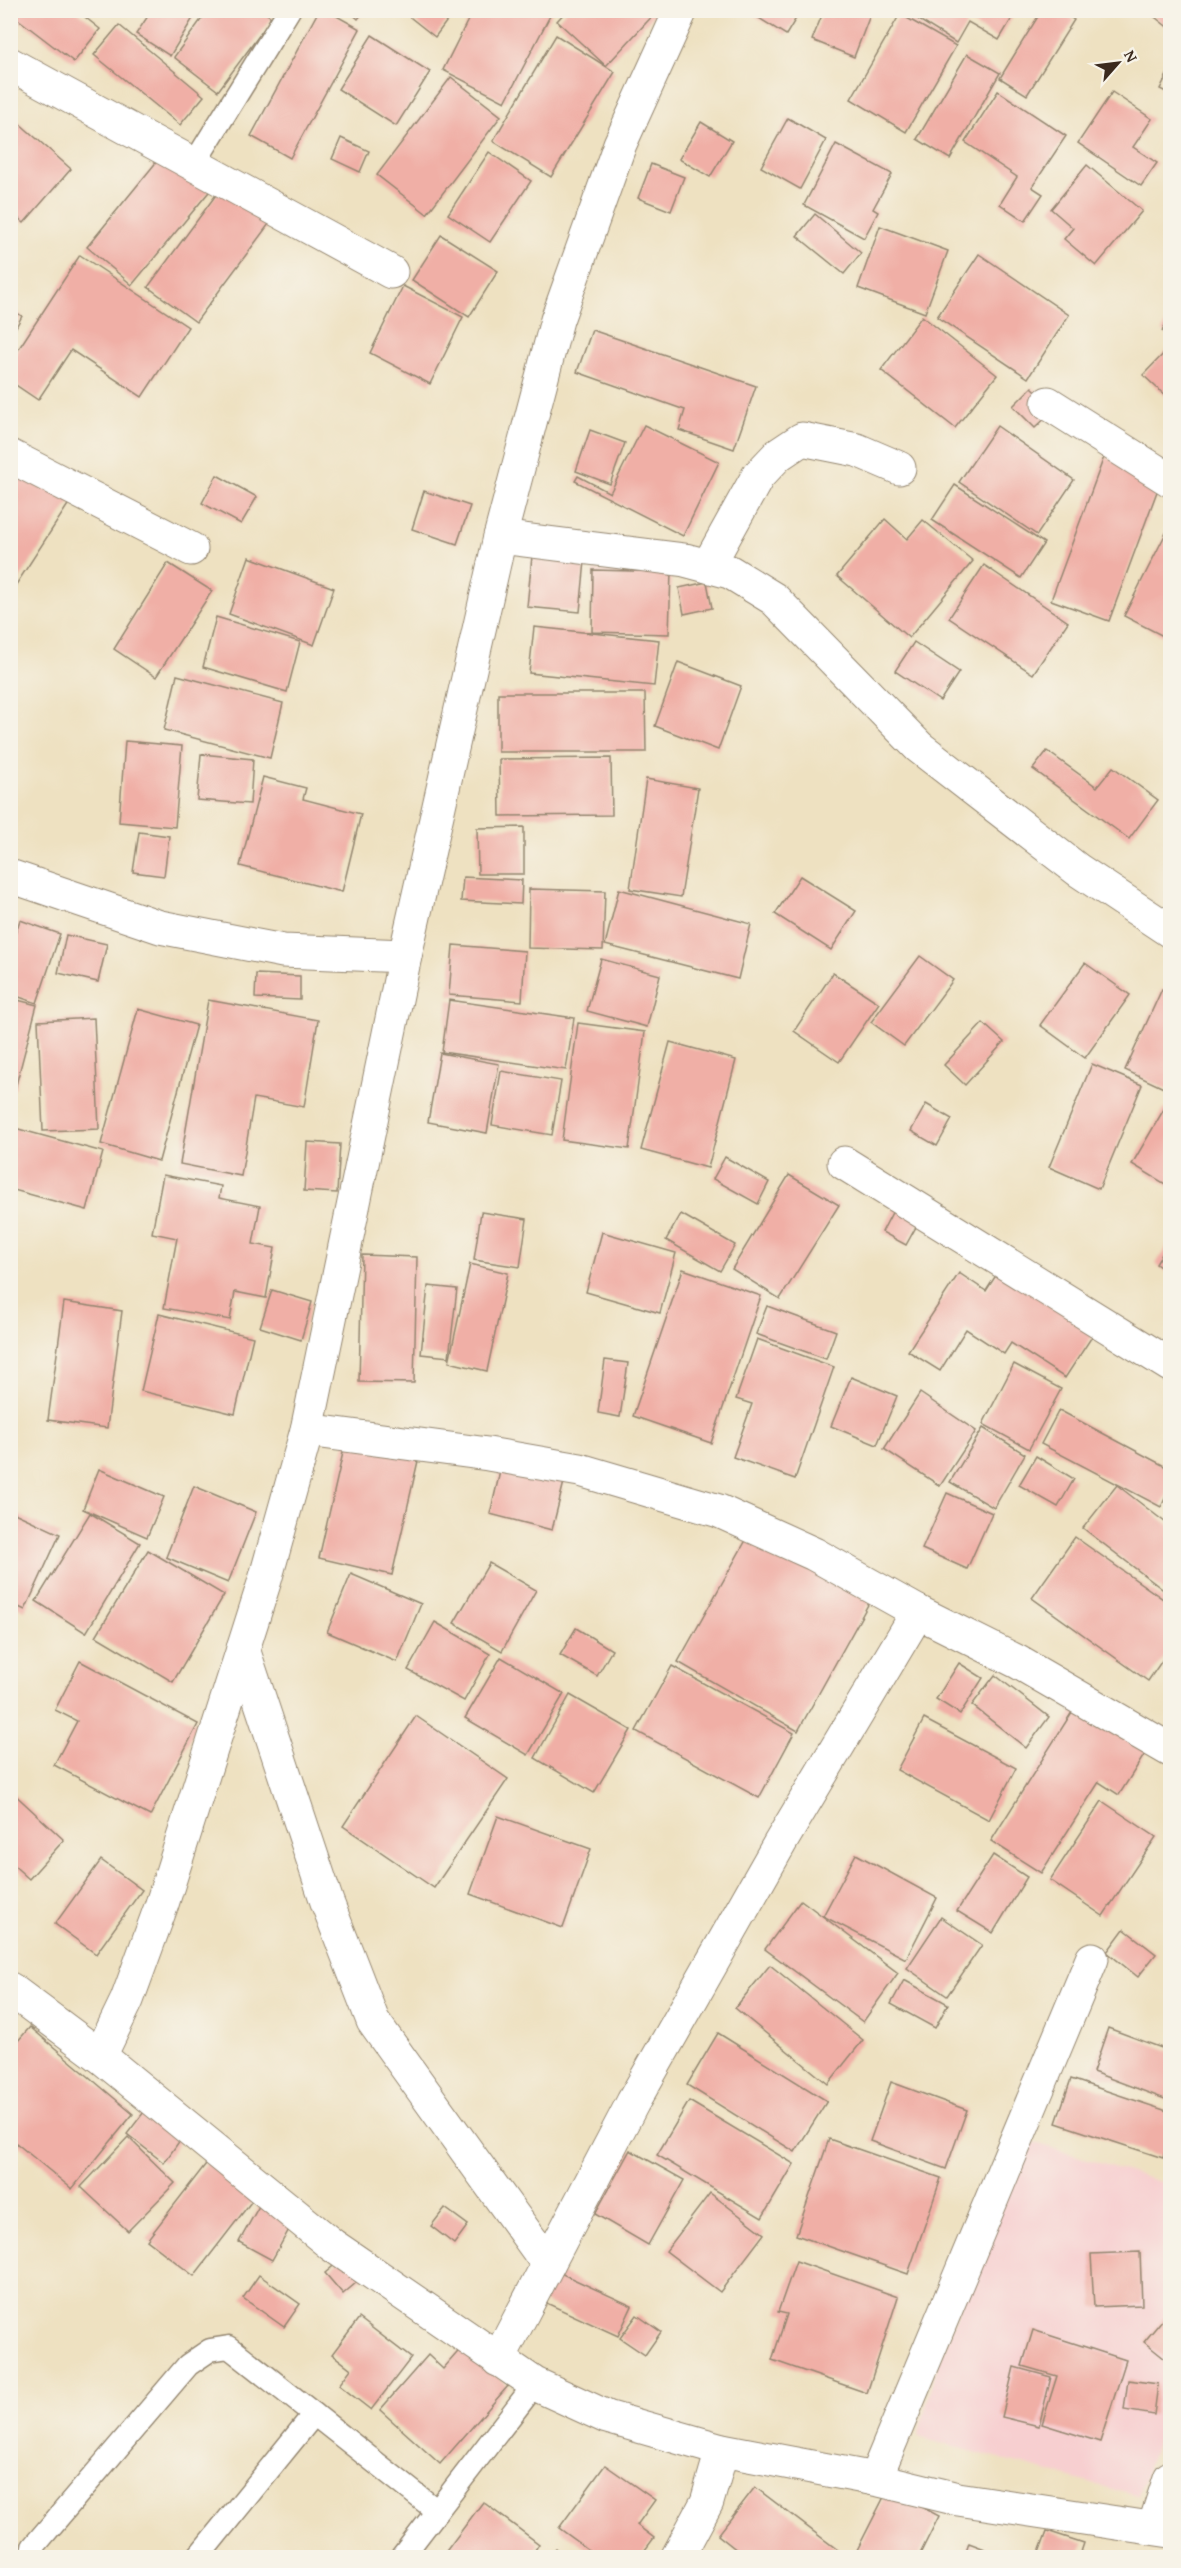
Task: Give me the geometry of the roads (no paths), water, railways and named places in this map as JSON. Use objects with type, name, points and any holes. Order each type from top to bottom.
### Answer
[{"type":"street","points":[[100,2056],[128,2000],[158,1914],[243,1649],[307,1430],[405,957],[500,537],[557,320],[620,144],[681,10]]},
{"type":"street","points":[[10,64],[391,272]]},
{"type":"street","points":[[1048,403],[1170,480]]},
{"type":"street","points":[[708,566],[758,476],[777,455],[802,439],[857,450],[899,468]]},
{"type":"street","points":[[10,456],[191,549]]},
{"type":"street","points":[[500,537],[685,560],[730,572],[774,598],[919,747],[1078,870],[1170,931]]},
{"type":"street","points":[[10,876],[160,927],[283,951],[405,957]]},
{"type":"street","points":[[844,1163],[1170,1365]]},
{"type":"street","points":[[307,1430],[488,1454],[580,1470],[719,1511],[814,1554],[918,1612],[1018,1662],[1170,1750]]},
{"type":"street","points":[[498,2360],[633,2102],[780,1843],[918,1612]]},
{"type":"street","points":[[243,1649],[327,1902],[373,2021],[548,2264]]},
{"type":"street","points":[[874,2479],[1092,1959]]},
{"type":"street","points":[[10,1989],[100,2056],[332,2245],[534,2384],[607,2417],[722,2450],[874,2479],[958,2499],[1162,2529],[1170,2478]]},
{"type":"street","points":[[687,2554],[707,2502],[722,2450]]},
{"type":"lane","points":[[194,164],[289,10]]},
{"type":"lane","points":[[33,2547],[188,2365],[210,2350],[229,2347],[437,2511]]},
{"type":"lane","points":[[401,2558],[534,2384]]},
{"type":"lane","points":[[197,2558],[314,2414]]}]
